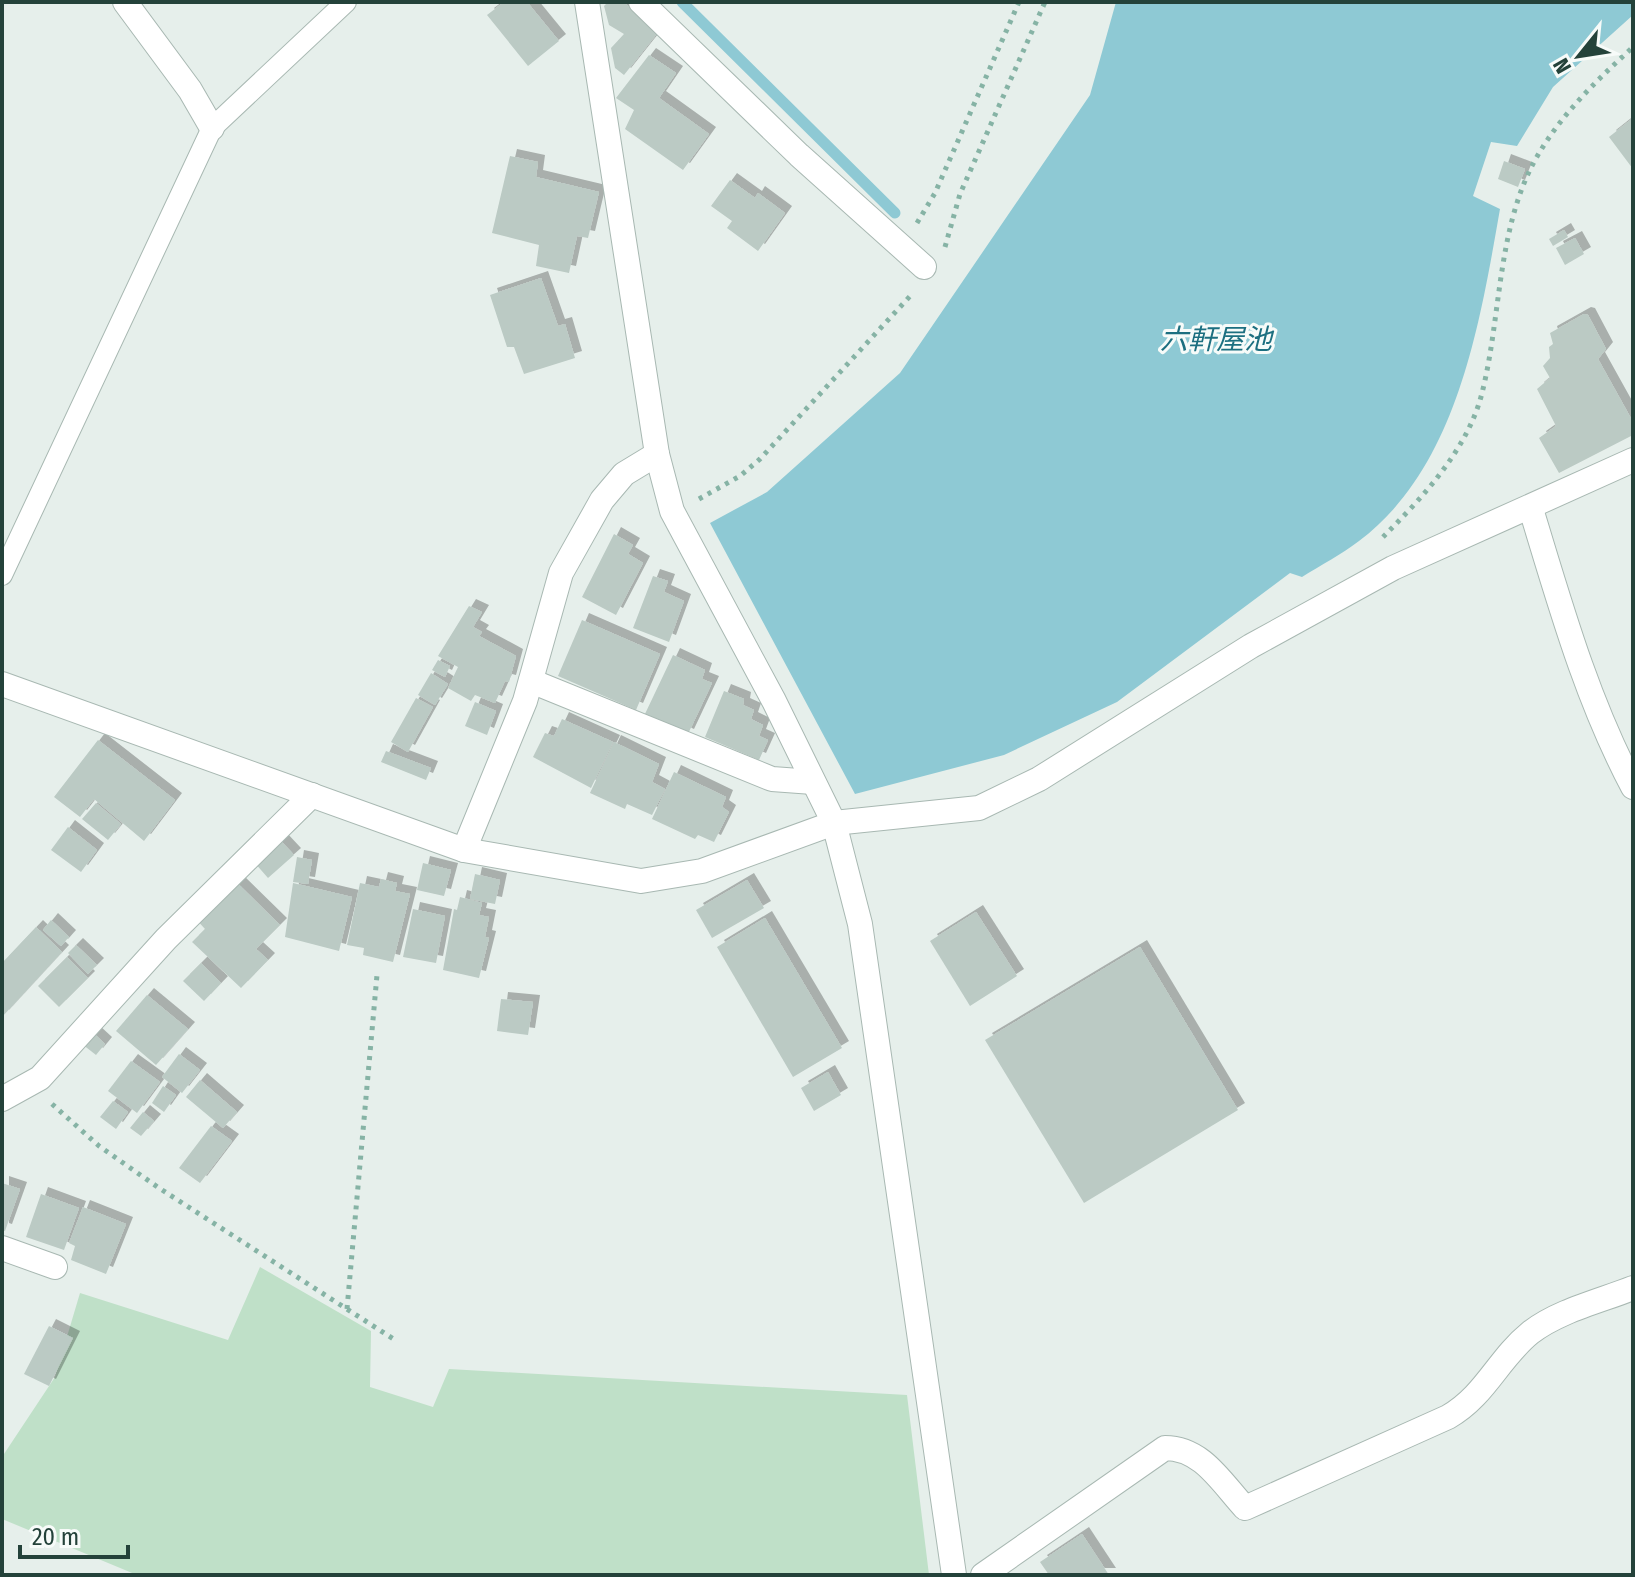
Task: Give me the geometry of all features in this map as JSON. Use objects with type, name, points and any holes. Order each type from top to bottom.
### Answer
[{"type":"street","points":[[125,2],[190,90],[212,128]]},
{"type":"street","points":[[587,2],[657,454],[672,511],[774,701],[834,823],[860,924],[954,1575]]},
{"type":"street","points":[[641,2],[928,271]]},
{"type":"street","points":[[464,850],[531,681],[561,573],[602,500],[624,474],[657,454]]},
{"type":"street","points":[[2,684],[464,850],[641,881],[702,871],[834,823],[979,808],[1039,779],[1251,646],[1393,568],[1531,509],[1633,460]]},
{"type":"street","points":[[1531,509],[1581,675],[1608,740],[1633,787]]},
{"type":"street","points":[[531,681],[772,779],[813,782]]},
{"type":"street","points":[[2,1099],[40,1078],[166,939],[312,795]]},
{"type":"street","points":[[2,1248],[55,1267]]},
{"type":"street","points":[[983,1575],[1165,1448],[1183,1448],[1201,1458],[1245,1508],[1448,1417],[1470,1404],[1531,1333],[1546,1323],[1633,1288]]},
{"type":"lane","points":[[2,575],[212,128],[346,2]]},
{"type":"path","points":[[893,239],[917,223],[935,193],[1019,2]]},
{"type":"path","points":[[672,511],[740,476],[760,459],[928,271],[1045,2]]},
{"type":"path","points":[[1377,543],[1456,454],[1482,396],[1515,215],[1534,163],[1586,91],[1633,47]]},
{"type":"path","points":[[347,1309],[377,975]]},
{"type":"path","points":[[40,1078],[55,1108],[99,1146],[395,1340]]},
{"type":"green space","points":[[260,1267],[371,1331],[370,1387],[433,1407],[449,1369],[907,1395],[929,1575],[137,1575],[2,1519],[2,1457],[55,1377],[80,1293],[228,1340]]},
{"type":"water","name":"六軒屋池","points":[[1116,2],[1633,2],[1633,15],[1553,87],[1517,146],[1491,142],[1473,196],[1500,209],[1473,344],[1442,433],[1420,474],[1393,510],[1339,555],[1302,577],[1290,573],[1117,702],[1004,755],[855,794],[710,523],[767,492],[900,373],[1090,95]]},
{"type":"building","points":[[504,2],[527,2],[559,41],[528,66],[487,15]]},
{"type":"building","points":[[608,2],[623,2],[659,31],[624,75],[615,68],[611,48],[624,34],[609,25],[604,6]]},
{"type":"building","points":[[649,55],[676,73],[659,98],[709,134],[683,170],[625,129],[634,110],[616,98]]},
{"type":"building","points":[[1633,118],[1633,169],[1609,137]]},
{"type":"building","points":[[510,156],[538,162],[536,177],[599,192],[588,238],[577,236],[569,273],[536,266],[539,245],[492,233]]},
{"type":"building","points":[[1504,161],[1525,169],[1518,187],[1498,179]]},
{"type":"building","points":[[730,180],[755,198],[758,193],[785,213],[758,251],[727,228],[732,221],[711,206]]},
{"type":"building","points":[[1564,230],[1568,237],[1553,246],[1549,239]]},
{"type":"building","points":[[1575,238],[1584,254],[1565,265],[1556,248]]},
{"type":"building","points":[[541,278],[558,326],[565,324],[575,358],[524,374],[514,347],[507,347],[490,295]]},
{"type":"building","points":[[1584,314],[1588,315],[1606,349],[1598,359],[1633,422],[1633,435],[1559,473],[1539,438],[1556,426],[1537,389],[1550,378],[1543,366],[1550,358],[1549,347],[1553,344],[1550,333]]},
{"type":"building","points":[[614,534],[633,545],[628,554],[643,563],[616,615],[582,597]]},
{"type":"building","points":[[653,576],[668,581],[664,592],[684,601],[669,642],[633,628]]},
{"type":"building","points":[[469,606],[482,612],[473,627],[482,632],[479,636],[516,656],[509,682],[505,681],[495,703],[475,695],[471,701],[448,688],[458,667],[438,656]]},
{"type":"building","points":[[582,620],[660,654],[636,710],[558,676]]},
{"type":"building","points":[[673,655],[705,670],[702,679],[712,683],[687,736],[644,716]]},
{"type":"building","points":[[438,660],[450,666],[445,677],[432,670]]},
{"type":"building","points":[[431,673],[448,684],[435,705],[418,695]]},
{"type":"building","points":[[724,691],[744,699],[743,705],[754,710],[751,719],[763,725],[759,736],[768,740],[759,760],[705,737]]},
{"type":"building","points":[[416,698],[433,707],[408,752],[391,742]]},
{"type":"building","points":[[475,702],[496,711],[487,735],[465,726]]},
{"type":"building","points":[[562,719],[613,742],[591,788],[533,757],[545,733],[554,736]]},
{"type":"building","points":[[98,740],[175,800],[144,841],[94,799],[80,817],[54,797]]},
{"type":"building","points":[[614,742],[659,764],[652,782],[665,789],[652,815],[627,804],[625,809],[590,793]]},
{"type":"building","points":[[386,751],[431,768],[426,780],[381,762]]},
{"type":"building","points":[[674,772],[726,797],[722,807],[729,812],[714,842],[698,835],[695,839],[652,819]]},
{"type":"building","points":[[96,803],[121,824],[108,840],[82,819]]},
{"type":"building","points":[[68,827],[97,850],[81,872],[51,850]]},
{"type":"building","points":[[279,839],[294,855],[268,878],[254,862]]},
{"type":"building","points":[[297,857],[312,860],[308,884],[293,882]]},
{"type":"building","points":[[423,863],[451,870],[444,896],[417,890]]},
{"type":"building","points":[[475,874],[500,880],[495,904],[470,899]]},
{"type":"building","points":[[233,879],[280,925],[256,949],[268,960],[241,988],[192,942],[205,929],[195,918]]},
{"type":"building","points":[[381,879],[397,883],[395,891],[410,894],[393,962],[363,955],[364,948],[347,945],[360,883],[379,887]]},
{"type":"building","points":[[747,880],[764,908],[712,938],[696,910]]},
{"type":"building","points":[[293,883],[352,897],[339,951],[285,937]]},
{"type":"building","points":[[460,897],[482,903],[479,915],[489,917],[485,937],[489,938],[479,978],[443,970],[454,909],[457,910]]},
{"type":"building","points":[[413,909],[445,916],[436,963],[403,957]]},
{"type":"building","points":[[976,912],[1017,976],[970,1006],[930,941]]},
{"type":"building","points":[[765,918],[842,1048],[793,1077],[717,947]]},
{"type":"building","points":[[51,920],[69,937],[61,946],[43,930]]},
{"type":"building","points":[[36,927],[62,952],[2,1017],[2,963]]},
{"type":"building","points":[[76,945],[97,965],[88,974],[68,953]]},
{"type":"building","points":[[1140,947],[1238,1110],[1084,1203],[985,1040]]},
{"type":"building","points":[[67,957],[88,978],[59,1007],[38,986]]},
{"type":"building","points":[[201,963],[221,983],[204,1001],[183,981]]},
{"type":"building","points":[[147,995],[188,1029],[156,1065],[116,1031]]},
{"type":"building","points":[[501,999],[533,1002],[528,1035],[497,1031]]},
{"type":"building","points":[[92,1032],[105,1044],[96,1055],[82,1044]]},
{"type":"building","points":[[179,1054],[200,1070],[182,1093],[162,1077]]},
{"type":"building","points":[[131,1061],[160,1082],[137,1113],[108,1091]]},
{"type":"building","points":[[828,1072],[841,1095],[814,1111],[801,1088]]},
{"type":"building","points":[[200,1080],[237,1112],[223,1128],[186,1097]]},
{"type":"building","points":[[163,1086],[176,1095],[164,1112],[152,1103]]},
{"type":"building","points":[[113,1101],[128,1112],[116,1129],[100,1117]]},
{"type":"building","points":[[143,1112],[154,1121],[141,1136],[130,1128]]},
{"type":"building","points":[[211,1126],[232,1141],[200,1183],[179,1168]]},
{"type":"building","points":[[2,1183],[20,1189],[5,1231],[2,1230]]},
{"type":"building","points":[[41,1194],[79,1208],[64,1250],[26,1237]]},
{"type":"building","points":[[83,1207],[126,1224],[106,1274],[71,1260],[75,1246],[69,1243]]},
{"type":"building","points":[[49,1326],[73,1338],[49,1386],[24,1374]]},
{"type":"building","points":[[1082,1534],[1109,1575],[1049,1575],[1040,1562]]},
{"type":"waterway","points":[[682,2],[895,213]]}]
